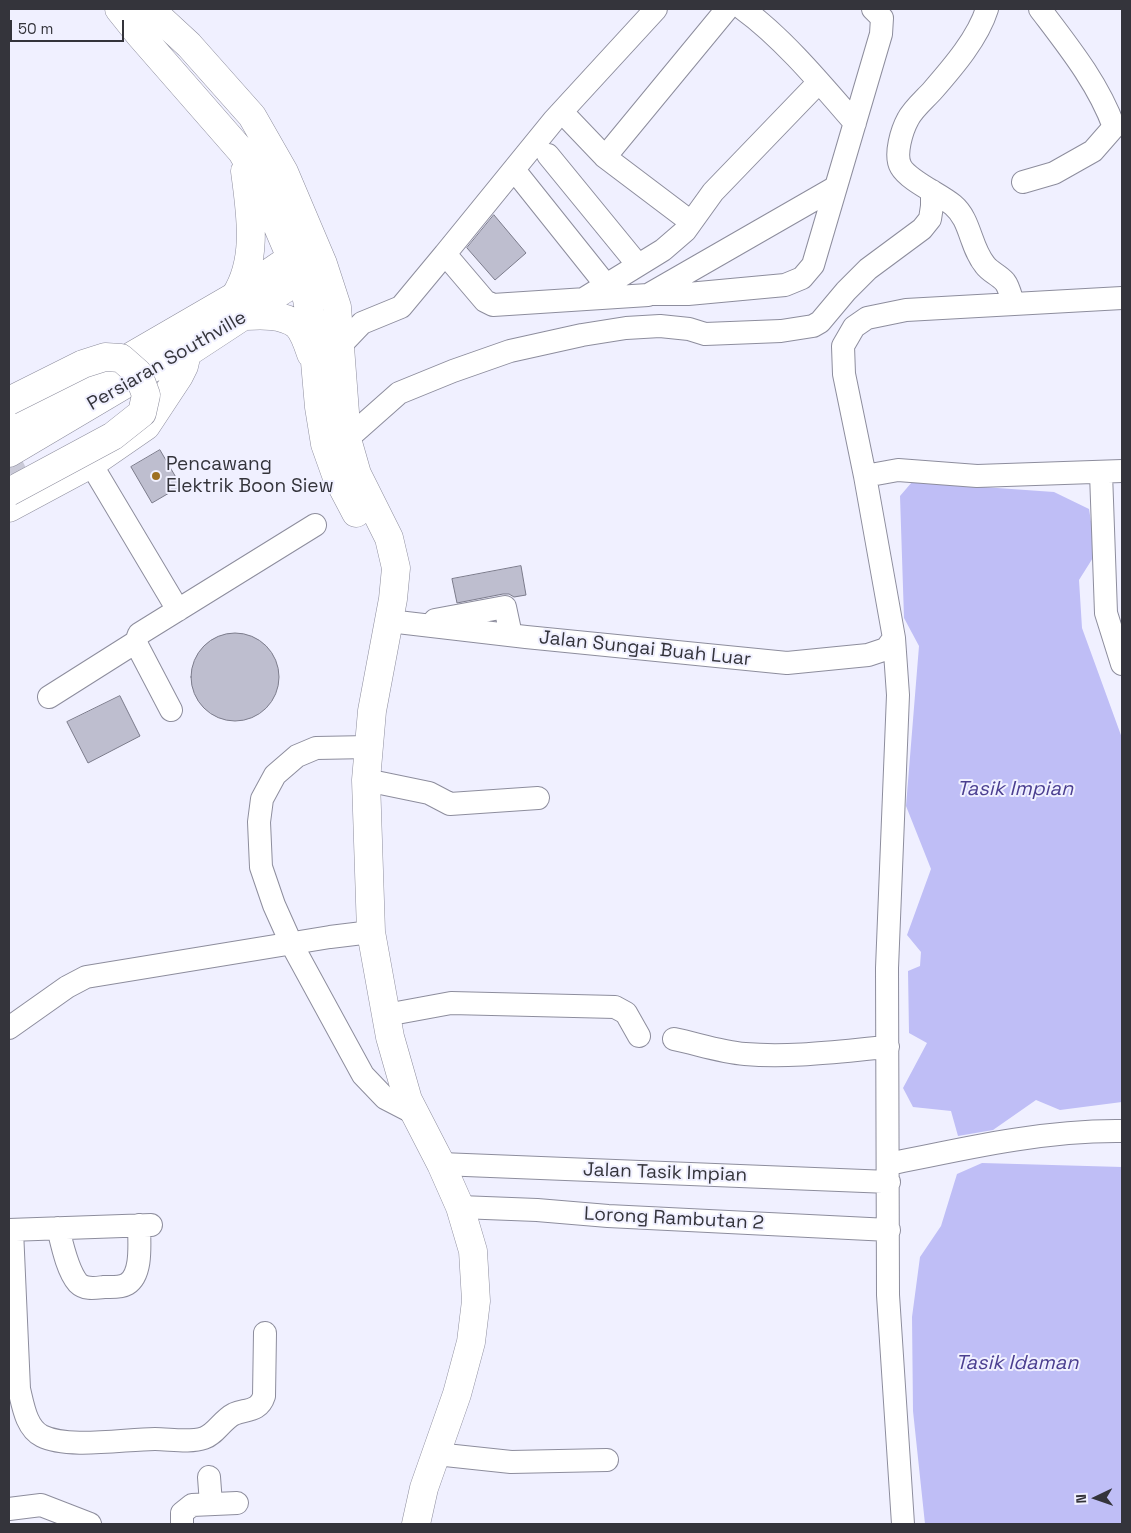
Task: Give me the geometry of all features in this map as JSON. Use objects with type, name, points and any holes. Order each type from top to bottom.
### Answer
[{"type":"main road","points":[[119,9],[242,152],[337,306],[347,439],[357,474],[389,538],[396,568],[399,615],[372,711],[366,780],[371,932],[386,1015],[408,1100],[441,1164],[460,1207],[473,1251],[476,1301],[471,1342],[457,1394],[424,1488],[416,1524]]},
{"type":"main road","points":[[154,10],[189,45],[252,116],[284,172],[307,260],[307,300],[325,444],[336,474],[383,564],[399,615]]},
{"type":"main road","points":[[242,152],[250,212],[251,243],[240,306],[266,315],[282,318],[297,325],[305,339],[316,368]]},
{"type":"main road","name":"Persiaran Southville","points":[[9,427],[240,306],[307,260]]},
{"type":"main road","name":"Persiaran Southville","points":[[17,458],[166,360],[187,353],[240,306]]},
{"type":"main road","points":[[9,508],[91,464],[146,426],[179,376],[187,353]]},
{"type":"main road","points":[[9,401],[83,364],[105,357],[121,358],[138,374],[146,395],[142,413],[113,436],[9,492]]},
{"type":"street","points":[[341,345],[362,323],[401,308],[408,301],[562,112],[656,9]]},
{"type":"street","points":[[605,157],[727,9]]},
{"type":"street","points":[[743,9],[761,22],[855,122]]},
{"type":"street","points":[[445,254],[485,300],[493,305],[648,294],[718,292],[785,285],[802,278],[813,265],[881,34],[882,18],[874,9]]},
{"type":"street","points":[[987,9],[984,20],[953,67],[908,118],[902,132],[898,151],[901,166],[915,180],[954,206],[962,216],[972,243],[984,265],[1006,283],[1013,303]]},
{"type":"street","points":[[1023,182],[1054,173],[1093,151],[1114,127],[1106,106],[1073,53],[1040,9]]},
{"type":"street","points":[[582,300],[663,250],[684,231],[713,192],[819,82]]},
{"type":"street","points":[[562,112],[605,157],[691,222]]},
{"type":"street","points":[[548,155],[638,265]]},
{"type":"street","points":[[519,176],[606,284]]},
{"type":"street","points":[[648,294],[836,187]]},
{"type":"street","points":[[347,439],[399,393],[510,351],[582,335],[626,328],[660,326],[689,329],[705,334],[781,331],[812,326],[820,322],[846,291],[868,269],[922,230],[930,220],[932,191]]},
{"type":"street","points":[[903,1524],[888,1296],[887,968],[898,695],[894,638],[866,476],[844,374],[843,346],[854,327],[867,318],[906,310],[1122,298]]},
{"type":"street","points":[[337,306],[355,309],[408,301]]},
{"type":"street","points":[[91,464],[178,610]]},
{"type":"street","points":[[866,476],[898,470],[977,476],[1112,472],[1106,613],[1122,664]]},
{"type":"street","points":[[49,697],[136,642],[142,631],[315,525]]},
{"type":"street","name":"Jalan Sungai Buah Luar","points":[[399,615],[511,635],[786,663],[868,655],[886,649],[894,638]]},
{"type":"street","points":[[136,642],[171,710]]},
{"type":"street","points":[[369,747],[316,748],[297,756],[275,775],[262,800],[259,822],[261,867],[274,905],[291,943],[363,1075],[385,1098],[414,1113]]},
{"type":"street","points":[[366,780],[429,793],[450,804],[538,798]]},
{"type":"street","points":[[9,1028],[67,987],[86,978],[291,943],[371,932]]},
{"type":"street","points":[[386,1015],[451,1003],[615,1007],[626,1013],[639,1036]]},
{"type":"street","points":[[674,1039],[745,1054],[789,1055],[888,1047]]},
{"type":"street","name":"Jalan Tasik Impian","points":[[441,1164],[889,1173],[983,1144],[1088,1131],[1122,1131]]},
{"type":"street","name":"Lorong Rambutan 2","points":[[460,1207],[889,1230]]},
{"type":"street","points":[[58,1228],[68,1262],[76,1279],[83,1287],[90,1288],[122,1286],[134,1277],[139,1261],[145,1225],[58,1228],[11,1230],[20,1389],[24,1410],[32,1427],[40,1435],[53,1440],[76,1442],[198,1439],[206,1437],[234,1414],[256,1407],[262,1403],[264,1396],[265,1333]]},
{"type":"street","points":[[436,1454],[511,1462],[606,1460]]},
{"type":"street","points":[[209,1477],[211,1504]]},
{"type":"street","points":[[182,1524],[182,1513],[192,1506],[237,1503]]},
{"type":"street","points":[[9,1510],[41,1505],[90,1524]]},
{"type":"water","name":"Tasik Impian","points":[[912,482],[1054,492],[1089,509],[1096,553],[1079,580],[1082,628],[1122,738],[1122,1102],[1060,1110],[1036,1100],[993,1130],[958,1136],[951,1111],[913,1107],[903,1088],[927,1043],[909,1033],[908,971],[920,966],[921,952],[907,935],[931,869],[906,806],[919,646],[904,618],[900,496]]},
{"type":"water","name":"Tasik Idaman","points":[[982,1163],[1122,1167],[1122,1524],[925,1524],[913,1411],[912,1317],[920,1257],[941,1226],[957,1174]]},
{"type":"building","points":[[494,215],[526,253],[495,280],[467,248]]},
{"type":"building","name":"Pencawang Elektrik Boon Siew","points":[[160,450],[181,486],[152,503],[131,467]]},
{"type":"building","points":[[521,566],[526,595],[514,597],[509,594],[503,594],[457,603],[452,579]]},
{"type":"building","points":[[226,633],[244,633],[260,640],[272,652],[279,668],[279,686],[272,702],[260,714],[244,721],[226,721],[210,714],[198,702],[191,686],[191,668],[198,652],[210,640]]},
{"type":"building","points":[[120,696],[140,736],[88,763],[67,722]]},
{"type":"tunnel","points":[[9,471],[24,464]]},
{"type":"place","name":"Pencawang Elektrik Boon Siew","points":[[156,476]]}]
